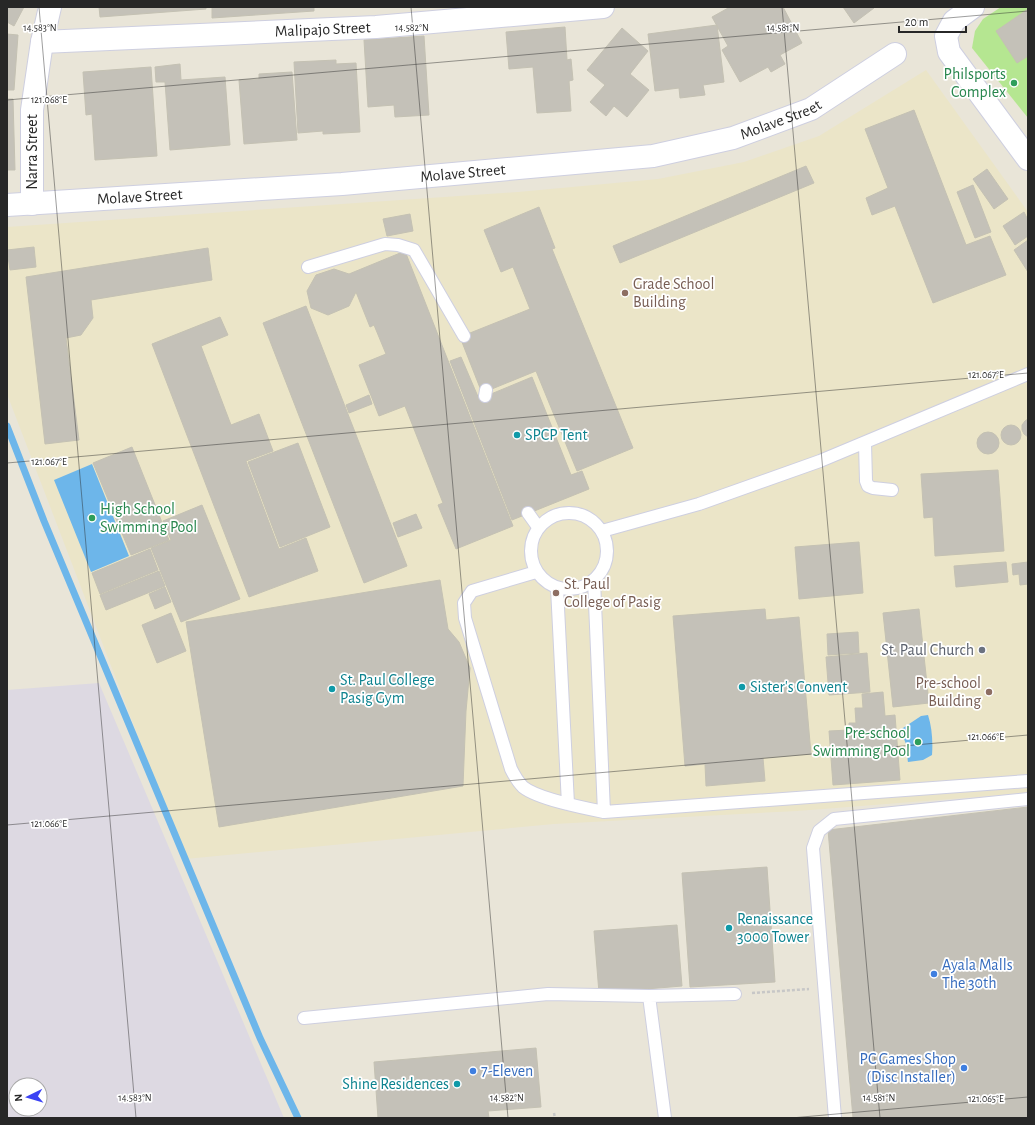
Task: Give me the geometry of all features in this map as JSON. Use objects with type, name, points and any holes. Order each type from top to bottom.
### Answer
[{"type":"street","name":"Narra Street","points":[[32,204],[32,110],[42,42],[50,7]]},
{"type":"street","name":"Malipajo Street","points":[[42,42],[376,27],[603,7]]},
{"type":"street","points":[[973,7],[954,21],[946,36],[949,52],[1028,159]]},
{"type":"street","name":"Molave Street","points":[[7,206],[342,184],[653,156],[733,138],[811,109],[896,54]]},
{"type":"lane","points":[[308,267],[385,244],[398,245],[414,250],[464,336]]},
{"type":"lane","points":[[602,531],[699,504],[820,461],[1028,374]]},
{"type":"lane","points":[[865,443],[866,481],[868,486],[892,490]]},
{"type":"lane","points":[[528,513],[538,527]]},
{"type":"lane","points":[[568,513],[581,515],[592,521],[602,531],[606,543],[607,557],[603,570],[594,580],[583,587],[570,590],[557,588],[545,582],[536,572],[532,559],[531,546],[538,527],[555,515],[568,513]]},
{"type":"lane","points":[[536,572],[472,591],[464,603],[465,618],[510,769],[518,782],[533,793],[568,804],[604,812],[1028,781]]},
{"type":"lane","points":[[594,580],[604,812]]},
{"type":"lane","points":[[557,588],[568,804]]},
{"type":"lane","points":[[834,1118],[813,848],[819,831],[834,819],[1028,799]]},
{"type":"lane","points":[[304,1018],[548,994],[649,996],[735,994]]},
{"type":"lane","points":[[649,996],[665,1118]]},
{"type":"path","points":[[735,994],[823,988]]},
{"type":"path","points":[[554,1113],[554,1118]]},
{"type":"shaded area","name":"St. Paul College of Pasig","points":[[926,70],[1028,212],[1028,793],[797,811],[554,824],[185,859],[7,394],[7,227],[518,192],[658,179],[744,162],[819,136]]},
{"type":"shaded area","points":[[99,683],[284,1118],[7,1118],[7,690]]},
{"type":"green space","name":"Philsports Complex","points":[[1001,7],[1028,7],[1028,118],[972,48],[975,31],[983,19]]},
{"type":"water","name":"High School Swimming Pool","points":[[92,464],[129,556],[91,572],[54,480]]},
{"type":"water","name":"Pre-school Swimming Pool","points":[[928,715],[932,735],[932,755],[923,760],[908,762],[908,752],[900,730],[921,716]]},
{"type":"building","points":[[7,7],[24,7],[14,26],[7,22]]},
{"type":"building","points":[[99,7],[206,7],[206,9],[100,17]]},
{"type":"building","points":[[212,7],[314,7],[314,11],[212,18]]},
{"type":"building","points":[[730,7],[783,7],[802,43],[780,55],[785,64],[771,72],[768,67],[740,82],[722,50],[728,46],[712,17]]},
{"type":"building","points":[[843,7],[873,7],[874,8],[854,23]]},
{"type":"building","points":[[1028,9],[1028,56],[1017,63],[996,31]]},
{"type":"building","points":[[717,25],[724,82],[703,85],[705,95],[680,98],[679,88],[655,91],[648,34]]},
{"type":"building","points":[[565,27],[567,60],[571,59],[573,80],[569,81],[571,111],[537,113],[533,67],[509,69],[506,32]]},
{"type":"building","points":[[622,28],[648,51],[630,74],[649,90],[627,117],[614,106],[606,116],[590,102],[605,85],[587,70]]},
{"type":"building","points":[[7,34],[18,35],[14,90],[7,90]]},
{"type":"building","points":[[424,36],[429,115],[395,117],[394,105],[368,107],[364,40]]},
{"type":"building","points":[[336,60],[336,64],[356,63],[360,132],[323,134],[323,131],[298,133],[294,62]]},
{"type":"building","points":[[180,64],[181,80],[225,77],[230,145],[170,150],[165,82],[156,82],[155,67]]},
{"type":"building","points":[[151,67],[157,156],[95,160],[92,114],[86,115],[83,72]]},
{"type":"building","points":[[292,72],[297,140],[244,144],[239,80],[259,79],[259,74]]},
{"type":"building","points":[[7,99],[13,99],[15,170],[7,170]]},
{"type":"building","points":[[914,110],[966,245],[990,236],[1006,275],[933,303],[895,206],[872,215],[866,198],[888,188],[865,129]]},
{"type":"building","points":[[806,166],[814,183],[620,263],[613,246]]},
{"type":"building","points":[[987,169],[1008,199],[994,209],[973,179]]},
{"type":"building","points":[[973,185],[991,232],[975,238],[957,192]]},
{"type":"building","points":[[539,207],[555,248],[552,249],[633,448],[577,471],[536,371],[482,393],[460,337],[530,309],[513,267],[501,272],[484,230]]},
{"type":"building","points":[[1024,212],[1028,220],[1028,236],[1015,245],[1003,226]]},
{"type":"building","points":[[410,214],[413,231],[387,236],[383,219]]},
{"type":"building","points":[[1028,240],[1028,272],[1014,250]]},
{"type":"building","points":[[34,247],[36,267],[10,270],[7,250]]},
{"type":"building","points":[[208,248],[212,280],[91,300],[93,318],[81,335],[66,338],[79,440],[45,444],[26,277]]},
{"type":"building","points":[[405,251],[513,526],[456,549],[438,505],[443,503],[405,406],[379,416],[359,365],[386,354],[374,325],[370,327],[356,292],[349,306],[328,315],[311,308],[307,291],[316,275],[334,269],[349,274]]},
{"type":"building","points":[[306,306],[407,566],[364,583],[263,323]]},
{"type":"building","points":[[220,317],[228,335],[201,346],[231,425],[259,414],[273,451],[246,461],[279,549],[306,538],[318,571],[249,597],[152,344]]},
{"type":"building","name":"SPCP Tent","points":[[461,357],[479,399],[532,377],[571,475],[582,471],[589,489],[512,520],[450,361]]},
{"type":"building","points":[[369,395],[372,404],[349,413],[346,405]]},
{"type":"building","points":[[1028,419],[1028,437],[1022,430],[1022,425]]},
{"type":"building","points":[[1011,425],[1018,428],[1021,435],[1018,442],[1011,445],[1004,442],[1001,435],[1004,428]]},
{"type":"building","points":[[984,432],[992,432],[999,439],[999,447],[992,454],[984,454],[977,447],[977,439]]},
{"type":"building","points":[[298,443],[330,527],[280,547],[248,462]]},
{"type":"building","points":[[132,447],[169,540],[131,555],[93,463]]},
{"type":"building","points":[[998,470],[1004,551],[935,556],[933,517],[924,518],[921,474]]},
{"type":"building","points":[[202,505],[240,599],[181,622],[151,548],[171,540],[163,521]]},
{"type":"building","points":[[416,514],[422,528],[398,537],[393,523]]},
{"type":"building","points":[[859,542],[863,593],[799,599],[795,547]]},
{"type":"building","points":[[150,549],[158,570],[100,594],[92,573]]},
{"type":"building","points":[[1006,562],[1008,582],[956,587],[954,566]]},
{"type":"building","points":[[1028,562],[1028,584],[1020,585],[1019,574],[1013,575],[1012,564]]},
{"type":"building","points":[[159,571],[165,586],[106,610],[100,595]]},
{"type":"building","name":"St. Paul College Pasig Gym","points":[[440,580],[448,629],[459,642],[470,668],[466,711],[463,786],[219,827],[186,622]]},
{"type":"building","points":[[165,587],[171,602],[155,609],[149,594]]},
{"type":"building","name":"Sister's Convent","points":[[765,609],[766,620],[799,617],[811,754],[763,758],[765,781],[706,786],[705,764],[685,766],[673,616]]},
{"type":"building","points":[[919,609],[929,703],[893,707],[883,613]]},
{"type":"building","points":[[171,613],[186,651],[157,663],[142,625]]},
{"type":"building","points":[[858,632],[859,653],[828,655],[827,634]]},
{"type":"building","points":[[867,653],[870,692],[829,695],[826,657]]},
{"type":"building","points":[[883,692],[885,716],[895,715],[900,780],[833,785],[829,731],[849,730],[849,723],[856,723],[855,708],[863,708],[862,694]]},
{"type":"building","name":"Ayala Malls The 30th","points":[[1028,807],[1028,1118],[853,1118],[828,830]]},
{"type":"building","name":"Renaissance 3000 Tower","points":[[767,867],[775,982],[690,987],[682,873]]},
{"type":"building","points":[[677,925],[682,986],[599,993],[594,931]]},
{"type":"building","name":"Shine Residences","points":[[536,1048],[541,1107],[488,1111],[489,1118],[378,1118],[374,1062]]},
{"type":"waterway","points":[[7,426],[44,521],[260,1038],[298,1118]]},
{"type":"place","name":"Philsports Complex","points":[[1014,83]]},
{"type":"place","name":"Grade School Building","points":[[625,293]]},
{"type":"place","name":"SPCP Tent","points":[[517,435]]},
{"type":"place","name":"High School Swimming Pool","points":[[92,518]]},
{"type":"place","name":"St. Paul College of Pasig","points":[[556,593]]},
{"type":"place","name":"St. Paul Church","points":[[982,650]]},
{"type":"place","name":"Sister's Convent","points":[[742,687]]},
{"type":"place","name":"St. Paul College Pasig Gym","points":[[332,689]]},
{"type":"place","name":"Pre-school Building","points":[[989,692]]},
{"type":"place","name":"Pre-school Swimming Pool","points":[[918,742]]},
{"type":"place","name":"Renaissance 3000 Tower","points":[[729,928]]},
{"type":"place","name":"Ayala Malls The 30th","points":[[934,974]]},
{"type":"place","name":"PC Games Shop (Disc Installer)","points":[[964,1068]]},
{"type":"place","name":"7-Eleven","points":[[473,1071]]},
{"type":"place","name":"Shine Residences","points":[[457,1084]]}]
